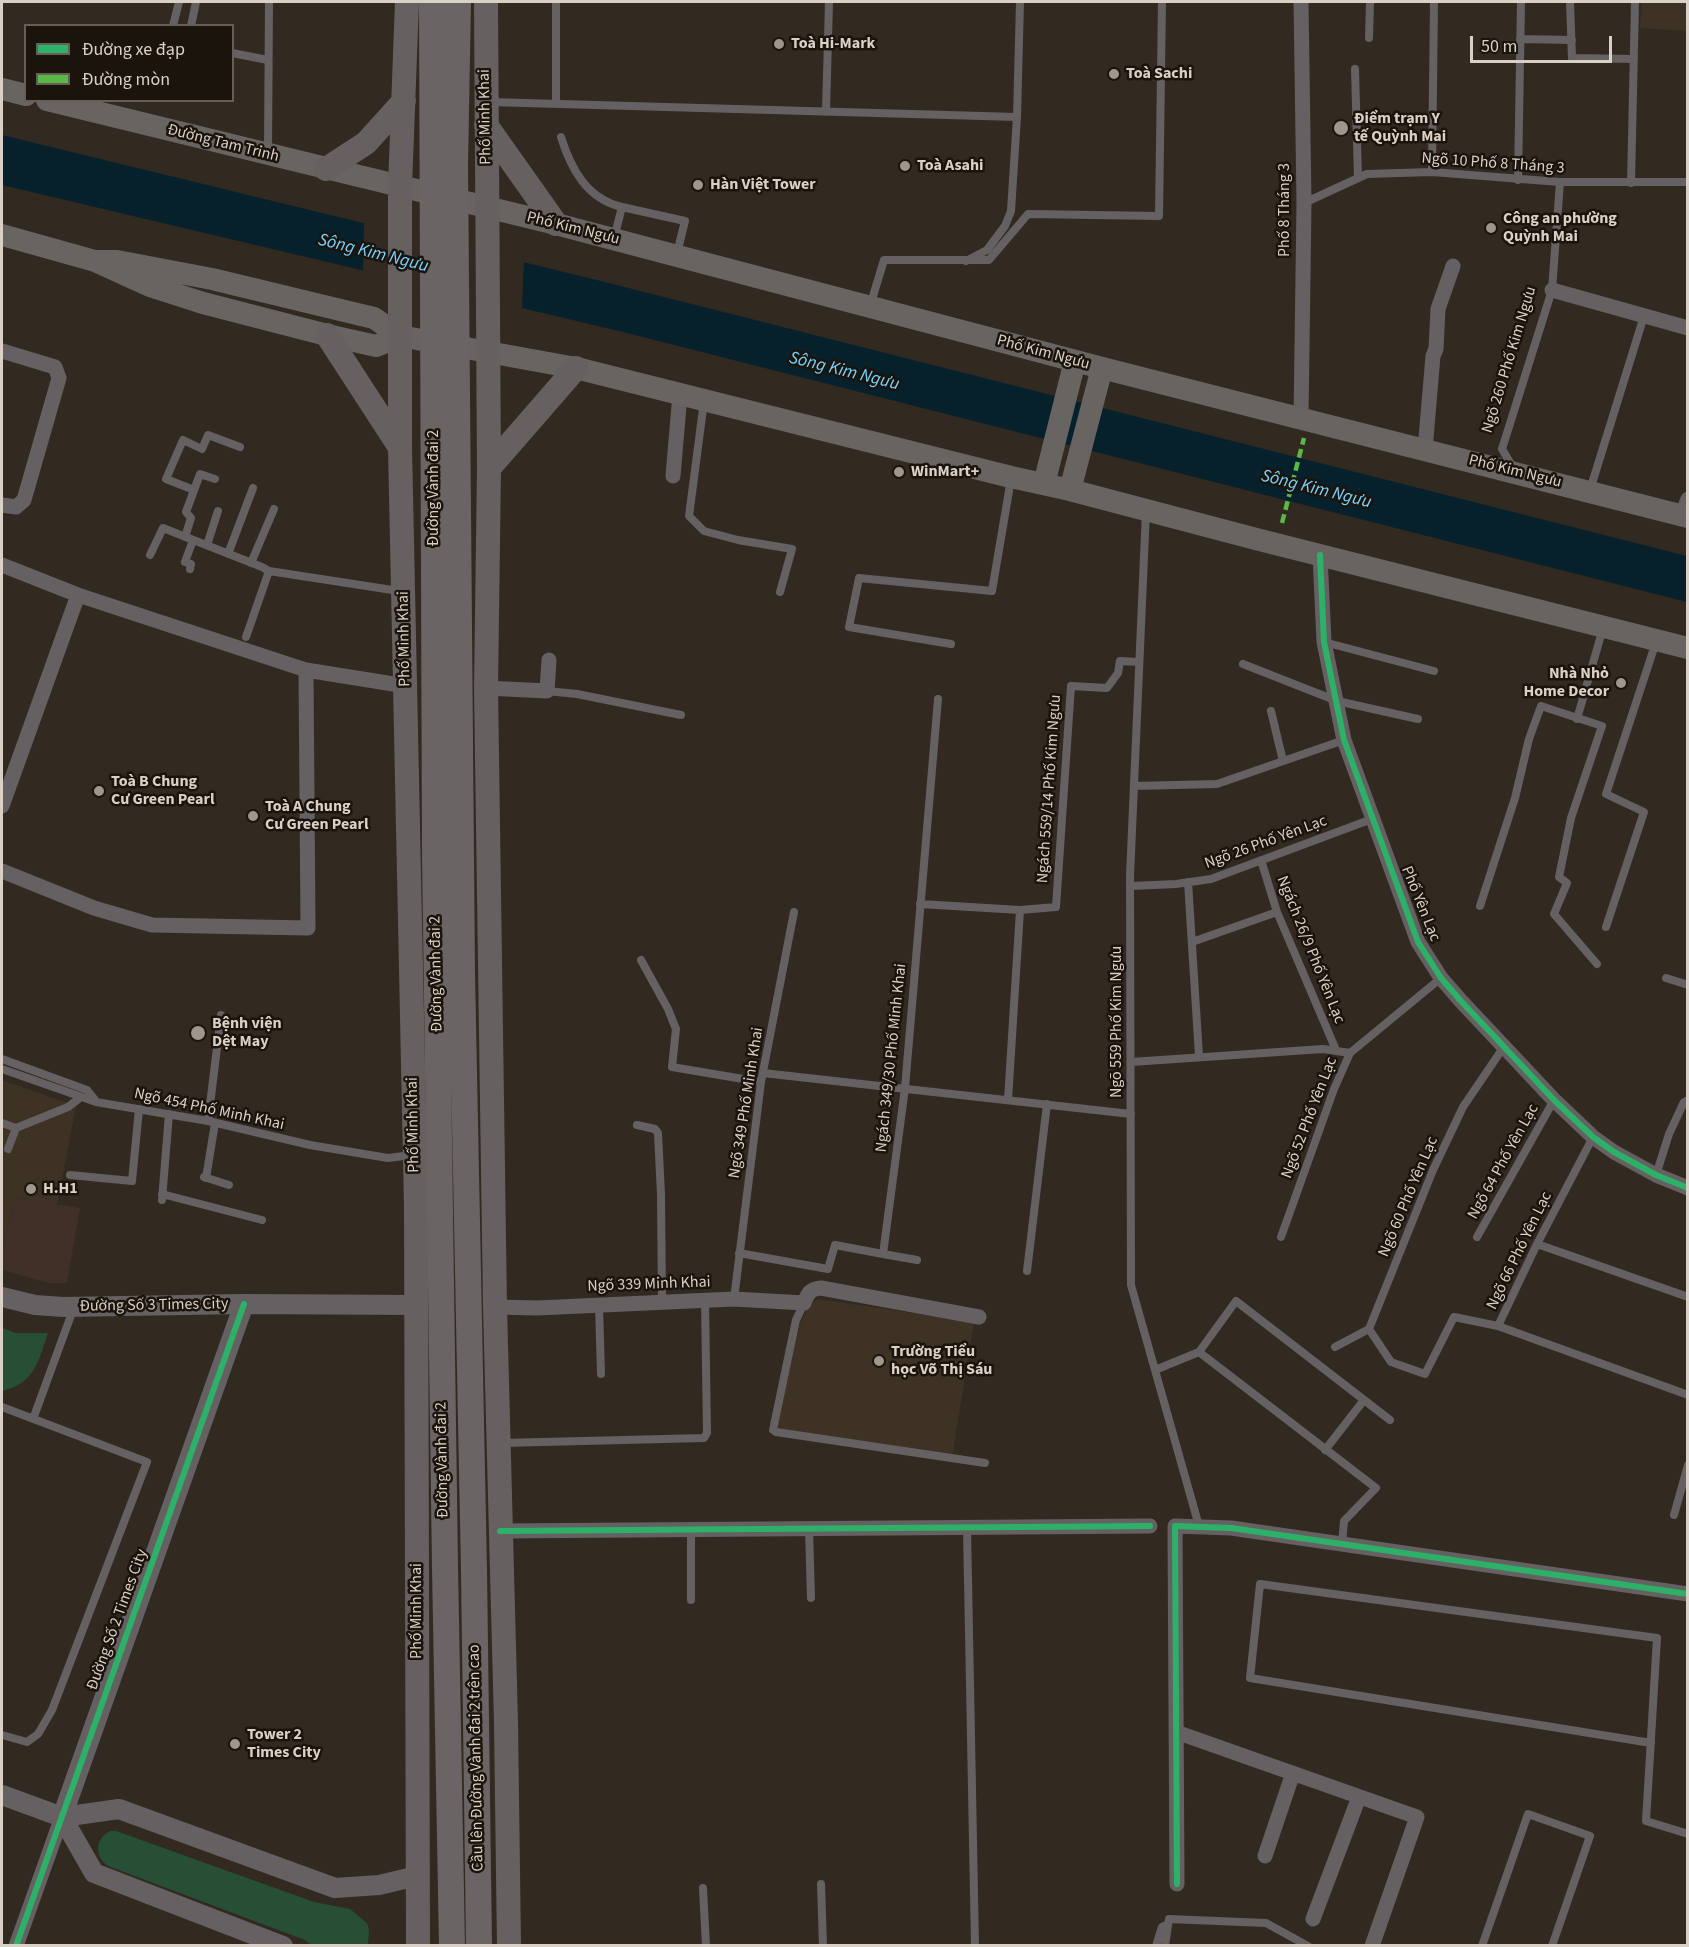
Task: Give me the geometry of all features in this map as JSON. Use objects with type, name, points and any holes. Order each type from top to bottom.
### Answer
[{"type":"highway","name":"Đường Vành đai 2","points":[[432,2],[435,856],[452,1946]]},
{"type":"highway","name":"Đường Vành đai 2","points":[[458,2],[455,177],[462,973],[474,1570]]},
{"type":"highway","name":"Cầu lên Đường Vành đai 2 trên cao","points":[[474,1570],[479,1946]]},
{"type":"main road","points":[[400,187],[407,2]]},
{"type":"main road","name":"Phố Minh Khai","points":[[486,2],[489,351]]},
{"type":"main road","points":[[2,89],[24,94]]},
{"type":"main road","name":"Đường Tam Trinh","points":[[55,102],[400,187]]},
{"type":"main road","points":[[326,169],[366,143],[404,102]]},
{"type":"main road","points":[[486,114],[555,224]]},
{"type":"main road","name":"Phố Minh Khai","points":[[400,187],[400,447],[415,1155],[418,1946]]},
{"type":"main road","name":"Phố Kim Ngưu","points":[[400,187],[614,239],[1102,368],[1590,492],[1686,510]]},
{"type":"main road","points":[[2,235],[95,261],[150,286],[203,303],[327,335],[376,346],[400,336]]},
{"type":"main road","points":[[95,261],[117,261],[212,279],[340,309],[374,318],[400,336],[576,368],[1070,490],[1688,648]]},
{"type":"main road","points":[[327,335],[400,447]]},
{"type":"main road","points":[[489,351],[486,688],[495,1307],[509,1946]]},
{"type":"main road","points":[[1044,484],[1075,361]]},
{"type":"main road","points":[[489,468],[576,368]]},
{"type":"main road","points":[[1070,490],[1102,368]]},
{"type":"main road","points":[[416,1305],[495,1307]]},
{"type":"main road","points":[[417,1418],[498,1415]]},
{"type":"street","name":"Phố 8 Tháng 3","points":[[1301,2],[1304,203],[1301,418]]},
{"type":"street","points":[[1425,450],[1438,309],[1453,266]]},
{"type":"street","points":[[1552,290],[1688,328]]},
{"type":"street","points":[[2,351],[55,368],[59,378],[24,500],[16,507],[2,505]]},
{"type":"street","points":[[673,476],[680,394]]},
{"type":"street","name":"Phố Yên Lạc","points":[[1320,555],[1324,642],[1344,740],[1418,942],[1441,978],[1503,1047],[1593,1137],[1614,1152],[1656,1175],[1688,1188]]},
{"type":"street","points":[[2,565],[78,595],[306,670],[406,686]]},
{"type":"street","points":[[2,806],[78,595]]},
{"type":"street","points":[[486,688],[547,691],[549,660]]},
{"type":"street","points":[[2,871],[94,908],[152,925],[308,928],[306,670]]},
{"type":"street","points":[[804,1303],[807,1294],[821,1287],[979,1317]]},
{"type":"street","name":"Đường Số 3 Times City","points":[[2,1297],[35,1305],[74,1307],[244,1304],[416,1305]]},
{"type":"street","name":"Ngõ 339 Minh Khai","points":[[495,1307],[537,1308],[734,1299],[804,1303]]},
{"type":"street","name":"Đường Số 2 Times City","points":[[16,1946],[244,1304]]},
{"type":"street","points":[[500,1531],[1150,1526]]},
{"type":"street","points":[[1177,1884],[1175,1526],[1231,1528],[1688,1594]]},
{"type":"street","points":[[1176,1732],[1417,1817],[1372,1946]]},
{"type":"street","points":[[1265,1856],[1293,1773]]},
{"type":"street","points":[[2,1795],[62,1817],[119,1809],[335,1888],[379,1885],[417,1876]]},
{"type":"street","points":[[1313,1919],[1359,1797]]},
{"type":"street","points":[[62,1817],[94,1873],[283,1946]]},
{"type":"lane","points":[[174,24],[179,2]]},
{"type":"lane","points":[[191,24],[196,2]]},
{"type":"lane","points":[[268,155],[269,2]]},
{"type":"lane","points":[[556,2],[556,104]]},
{"type":"lane","points":[[826,112],[829,2]]},
{"type":"lane","points":[[965,261],[987,250],[1000,234],[1011,213],[1017,117],[1020,2]]},
{"type":"lane","points":[[1011,213],[1159,216],[1162,2]]},
{"type":"lane","points":[[1369,38],[1370,2]]},
{"type":"lane","points":[[1432,172],[1434,2]]},
{"type":"lane","points":[[1518,180],[1521,2]]},
{"type":"lane","points":[[1570,2],[1572,58],[1634,58]]},
{"type":"lane","points":[[1631,183],[1635,2]]},
{"type":"lane","points":[[1520,39],[1572,40]]},
{"type":"lane","points":[[234,53],[268,60]]},
{"type":"lane","points":[[1355,69],[1358,178]]},
{"type":"lane","points":[[486,114],[556,104],[1017,117]]},
{"type":"lane","points":[[561,137],[576,171],[587,187],[603,200],[622,207],[685,221],[676,256]]},
{"type":"lane","name":"Ngõ 10 Phố 8 Tháng 3","points":[[1304,203],[1367,174],[1432,172],[1560,182],[1688,182]]},
{"type":"lane","name":"Ngõ 260 Phố Kim Ngưu","points":[[1516,472],[1502,449],[1552,290],[1560,182]]},
{"type":"lane","points":[[614,239],[622,207]]},
{"type":"lane","points":[[870,306],[884,260],[986,261],[992,259],[1028,214]]},
{"type":"lane","points":[[1590,492],[1644,316]]},
{"type":"lane","points":[[704,400],[689,516],[704,531],[738,540],[792,549],[780,592]]},
{"type":"lane","points":[[194,490],[166,479],[183,440],[202,449],[208,435],[240,447]]},
{"type":"lane","points":[[190,569],[191,564],[186,562],[191,518],[186,512],[200,474],[215,479]]},
{"type":"lane","points":[[951,644],[849,627],[859,578],[992,591],[1011,477]]},
{"type":"lane","points":[[228,554],[253,488]]},
{"type":"lane","points":[[251,563],[274,509]]},
{"type":"lane","name":"Ngõ 559 Phố Kim Ngưu","points":[[1146,510],[1131,886],[1131,1285],[1199,1526]]},
{"type":"lane","points":[[207,545],[218,511]]},
{"type":"lane","points":[[150,555],[163,528],[269,571],[404,591]]},
{"type":"lane","points":[[246,637],[269,571]]},
{"type":"lane","points":[[1577,719],[1603,627]]},
{"type":"lane","points":[[1606,927],[1644,812],[1606,794],[1657,640]]},
{"type":"lane","points":[[1324,642],[1434,671]]},
{"type":"lane","name":"Ngách 559/14 Phố Kim Ngưu","points":[[1020,910],[1056,907],[1071,686],[1107,688],[1118,673],[1120,661],[1139,662]]},
{"type":"lane","points":[[1243,664],[1336,701],[1418,719]]},
{"type":"lane","points":[[547,691],[577,694],[681,715]]},
{"type":"lane","name":"Ngách 349/30 Phố Minh Khai","points":[[883,1254],[905,1088],[938,699]]},
{"type":"lane","points":[[1480,906],[1515,798],[1529,739],[1541,706],[1602,726],[1571,818],[1559,877],[1568,883],[1554,914],[1597,964]]},
{"type":"lane","points":[[1271,711],[1283,761]]},
{"type":"lane","points":[[1134,786],[1217,784],[1344,740]]},
{"type":"lane","name":"Ngõ 26 Phố Yên Lạc","points":[[1131,886],[1211,879],[1372,819]]},
{"type":"lane","name":"Ngách 26/9 Phố Yên Lạc","points":[[1261,860],[1278,912],[1336,1050]]},
{"type":"lane","points":[[1188,882],[1199,1056]]},
{"type":"lane","points":[[920,904],[1020,910],[1008,1100]]},
{"type":"lane","name":"Ngõ 349 Phố Minh Khai","points":[[734,1299],[761,1082],[794,912]]},
{"type":"lane","points":[[1192,942],[1278,912]]},
{"type":"lane","points":[[641,960],[668,1009],[676,1029],[672,1067],[761,1082]]},
{"type":"lane","name":"Ngõ 52 Phố Yên Lạc","points":[[1281,1237],[1334,1089],[1350,1053],[1441,978]]},
{"type":"lane","points":[[1666,978],[1688,985]]},
{"type":"lane","points":[[221,1015],[204,1177],[229,1185]]},
{"type":"lane","name":"Ngõ 60 Phố Yên Lạc","points":[[1369,1329],[1438,1159],[1463,1107],[1503,1047]]},
{"type":"lane","points":[[1131,1062],[1323,1049],[1350,1053]]},
{"type":"lane","points":[[2,1059],[87,1090],[96,1102]]},
{"type":"lane","name":"Ngõ 454 Phố Minh Khai","points":[[2,1069],[96,1102],[211,1122],[310,1145],[388,1158],[415,1155]]},
{"type":"lane","points":[[763,1073],[1131,1114]]},
{"type":"lane","points":[[2,1123],[16,1128],[68,1107],[81,1096]]},
{"type":"lane","name":"Ngõ 64 Phố Yên Lạc","points":[[1478,1237],[1554,1100]]},
{"type":"lane","points":[[1656,1175],[1669,1134],[1684,1102],[1688,1100]]},
{"type":"lane","points":[[1027,1271],[1047,1104]]},
{"type":"lane","points":[[70,1175],[132,1181],[139,1109]]},
{"type":"lane","points":[[169,1114],[162,1197],[262,1220]]},
{"type":"lane","points":[[637,1125],[655,1129],[658,1133],[662,1302]]},
{"type":"lane","points":[[8,1149],[16,1128]]},
{"type":"lane","name":"Ngõ 66 Phố Yên Lạc","points":[[1593,1137],[1537,1244],[1498,1326],[1688,1395]]},
{"type":"lane","points":[[1537,1244],[1688,1297]]},
{"type":"lane","points":[[739,1253],[828,1269],[835,1245],[916,1260]]},
{"type":"lane","points":[[498,1443],[704,1438],[707,1432],[705,1301]]},
{"type":"lane","points":[[1155,1370],[1199,1352],[1236,1301],[1390,1420]]},
{"type":"lane","points":[[804,1303],[796,1320],[773,1430],[985,1463]]},
{"type":"lane","points":[[599,1305],[601,1374]]},
{"type":"lane","points":[[33,1419],[74,1307]]},
{"type":"lane","points":[[1335,1347],[1369,1329],[1391,1362],[1425,1374],[1454,1317],[1498,1326]]},
{"type":"lane","points":[[1199,1352],[1376,1488],[1344,1521],[1342,1544]]},
{"type":"lane","points":[[1325,1450],[1364,1400]]},
{"type":"lane","points":[[2,1407],[147,1462],[52,1710],[38,1734],[27,1742],[2,1735]]},
{"type":"lane","points":[[1674,1515],[1685,1488],[1688,1466]]},
{"type":"lane","points":[[967,1528],[975,1946]]},
{"type":"lane","points":[[810,1529],[811,1598]]},
{"type":"lane","points":[[691,1530],[691,1600]]},
{"type":"lane","points":[[1651,1743],[1250,1678],[1260,1584],[1657,1638],[1651,1743],[1646,1821],[1688,1834]]},
{"type":"lane","points":[[1482,1946],[1528,1814],[1590,1836],[1552,1946]]},
{"type":"lane","points":[[821,1884],[823,1946]]},
{"type":"lane","points":[[703,1888],[706,1946]]},
{"type":"lane","points":[[1166,1946],[1169,1919],[1266,1923],[1308,1946]]},
{"type":"lane","points":[[1156,1946],[1162,1927],[1168,1924]]},
{"type":"shaded area","points":[[1642,2],[1687,2],[1687,31],[1640,28]]},
{"type":"shaded area","points":[[2,1080],[76,1106],[57,1205],[15,1198],[2,1251]]},
{"type":"shaded area","points":[[15,1198],[80,1208],[67,1283],[49,1283],[2,1270],[2,1251]]},
{"type":"shaded area","name":"Trường Tiểu học Võ Thị Sáu","points":[[817,1299],[974,1322],[952,1457],[777,1429],[799,1326],[806,1310]]},
{"type":"green space","points":[[2,1328],[16,1333],[48,1333],[34,1370],[22,1383],[2,1391]]},
{"type":"green space","points":[[110,1831],[116,1831],[314,1902],[350,1909],[367,1923],[368,1944],[311,1945],[305,1940],[108,1866],[100,1857],[98,1848],[101,1838]]},
{"type":"water","name":"Sông Kim Ngưu","points":[[2,135],[597,280],[1687,556],[1687,602],[623,332],[2,185]]},
{"type":"pier","points":[[364,221],[524,259],[522,311],[363,274]]},
{"type":"marked path","points":[[1282,523],[1304,438]]},
{"type":"cycle path","points":[[1320,555],[1324,642],[1344,740],[1418,942],[1441,978],[1460,1000],[1554,1100],[1593,1137],[1614,1152],[1656,1175],[1688,1188]]},
{"type":"cycle path","points":[[16,1946],[244,1304]]},
{"type":"cycle path","points":[[500,1531],[1150,1526]]},
{"type":"cycle path","points":[[1177,1884],[1175,1526],[1231,1528],[1688,1594]]},
{"type":"place","name":"Toà Hi-Mark","points":[[779,44]]},
{"type":"place","name":"Toà Sachi","points":[[1114,74]]},
{"type":"place","name":"Điểm trạm Y tế Quỳnh Mai","points":[[1341,128]]},
{"type":"place","name":"Toà Asahi","points":[[905,166]]},
{"type":"place","name":"Hàn Việt Tower","points":[[698,185]]},
{"type":"place","name":"Công an phường Quỳnh Mai","points":[[1491,228]]},
{"type":"place","name":"WinMart+","points":[[899,472]]},
{"type":"place","name":"Nhà Nhỏ Home Decor","points":[[1621,683]]},
{"type":"place","name":"Toà B Chung Cư Green Pearl","points":[[99,791]]},
{"type":"place","name":"Toà A Chung Cư Green Pearl","points":[[253,816]]},
{"type":"place","name":"Bệnh viện Dệt May","points":[[198,1033]]},
{"type":"place","name":"H.H1","points":[[31,1189]]},
{"type":"place","name":"Trường Tiểu học Võ Thị Sáu","points":[[879,1361]]},
{"type":"place","name":"Tower 2 Times City","points":[[235,1744]]}]
